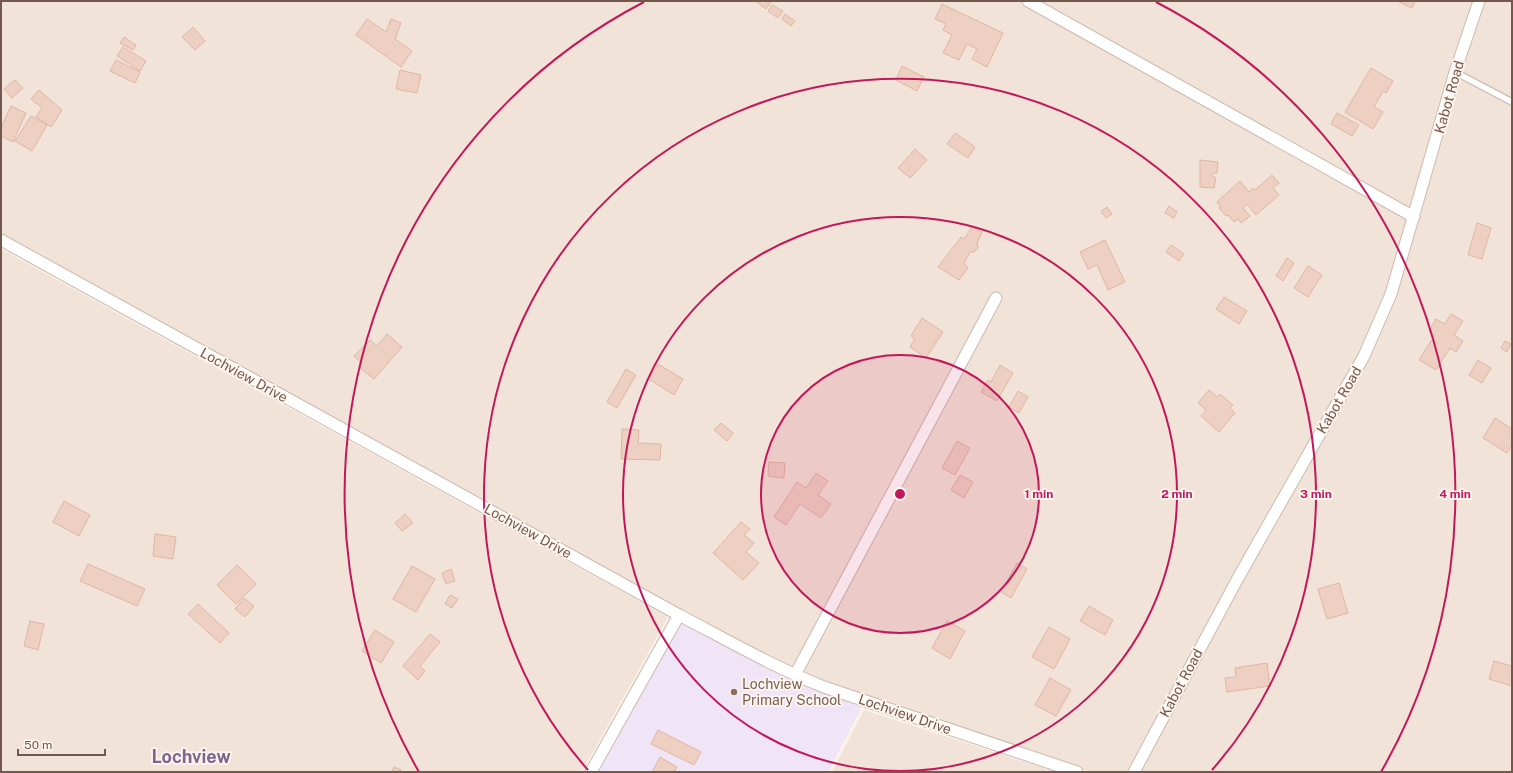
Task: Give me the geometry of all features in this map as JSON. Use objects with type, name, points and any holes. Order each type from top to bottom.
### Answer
[{"type":"street","points":[[1028,1],[1414,217]]},
{"type":"street","name":"Kabot Road","points":[[1134,772],[1238,578],[1364,356],[1391,294],[1455,72],[1479,1]]},
{"type":"street","name":"Lochview Drive","points":[[1,240],[679,615],[794,675],[824,687],[1077,772]]},
{"type":"street","points":[[794,675],[996,298]]},
{"type":"street","points":[[591,772],[679,615]]},
{"type":"lane","points":[[1455,72],[1512,102]]},
{"type":"shaded area","points":[[1,1],[1512,1],[1512,772],[1091,772],[801,673],[682,610],[1,234]]},
{"type":"shaded area","points":[[1,249],[668,617],[582,772],[1,772]]},
{"type":"shaded area","name":"Lochview Primary School","points":[[680,621],[863,705],[828,772],[595,772]]},
{"type":"shaded area","points":[[864,710],[1056,772],[832,772]]},
{"type":"building","points":[[755,1],[770,1],[771,2],[766,9]]},
{"type":"building","points":[[1397,1],[1415,1],[1412,8]]},
{"type":"building","points":[[942,4],[1003,33],[987,67],[972,59],[977,49],[967,44],[959,60],[943,53],[952,35],[943,30],[946,24],[935,19]]},
{"type":"building","points":[[772,5],[783,11],[778,18],[768,11]]},
{"type":"building","points":[[785,14],[795,21],[791,26],[782,19]]},
{"type":"building","points":[[367,19],[386,32],[391,19],[401,23],[395,39],[412,51],[401,67],[356,35]]},
{"type":"building","points":[[193,27],[205,41],[195,50],[182,37]]},
{"type":"building","points":[[124,37],[136,45],[133,50],[120,43]]},
{"type":"building","points":[[123,47],[146,61],[140,71],[117,56]]},
{"type":"building","points":[[116,60],[140,72],[135,83],[110,71]]},
{"type":"building","points":[[902,66],[924,77],[917,91],[896,80]]},
{"type":"building","points":[[1371,68],[1393,81],[1386,93],[1383,91],[1374,107],[1383,112],[1373,129],[1345,112]]},
{"type":"building","points":[[400,70],[421,75],[417,93],[396,89]]},
{"type":"building","points":[[15,80],[23,88],[12,98],[4,89]]},
{"type":"building","points":[[39,90],[62,110],[51,127],[36,117],[42,108],[31,99]]},
{"type":"building","points":[[11,106],[26,113],[13,142],[1,136],[1,128]]},
{"type":"building","points":[[1337,113],[1359,125],[1352,136],[1331,124]]},
{"type":"building","points":[[31,116],[47,125],[32,151],[15,141]]},
{"type":"building","points":[[955,133],[975,147],[968,158],[947,144]]},
{"type":"building","points":[[915,149],[927,160],[910,178],[898,168]]},
{"type":"building","points":[[1200,160],[1218,162],[1217,173],[1213,173],[1211,175],[1216,178],[1214,188],[1200,187]]},
{"type":"building","points":[[1272,175],[1279,183],[1273,188],[1279,195],[1256,215],[1247,204],[1243,208],[1250,216],[1241,223],[1238,219],[1234,222],[1219,208],[1221,207],[1217,202],[1240,181],[1249,192],[1253,188],[1255,190]]},
{"type":"building","points":[[1169,206],[1177,212],[1174,218],[1165,213]]},
{"type":"building","points":[[1107,207],[1112,214],[1106,218],[1101,211]]},
{"type":"building","points":[[1477,223],[1491,228],[1482,259],[1468,255]]},
{"type":"building","points":[[972,227],[982,232],[977,244],[978,248],[974,252],[970,252],[964,263],[968,268],[959,280],[938,267],[961,237],[964,239]]},
{"type":"building","points":[[1105,240],[1125,282],[1108,290],[1097,265],[1088,269],[1080,252]]},
{"type":"building","points":[[1171,245],[1184,254],[1179,261],[1166,252]]},
{"type":"building","points":[[1287,258],[1294,263],[1283,281],[1276,276]]},
{"type":"building","points":[[1308,266],[1322,275],[1308,297],[1294,288]]},
{"type":"building","points":[[1224,297],[1247,311],[1239,324],[1216,309]]},
{"type":"building","points":[[1451,314],[1463,321],[1454,335],[1463,341],[1456,352],[1450,348],[1436,370],[1419,360],[1435,335],[1429,331],[1436,319],[1445,324]]},
{"type":"building","points":[[922,318],[943,332],[926,358],[910,347],[915,339],[911,336]]},
{"type":"building","points":[[387,334],[402,347],[374,379],[359,367],[362,363],[354,356],[370,340],[377,346]]},
{"type":"building","points":[[1505,341],[1511,344],[1507,352],[1501,348]]},
{"type":"building","points":[[1478,360],[1491,368],[1482,383],[1469,375]]},
{"type":"building","points":[[658,364],[683,379],[674,395],[649,379]]},
{"type":"building","points":[[1000,365],[1013,373],[997,401],[981,392],[988,380],[991,382]]},
{"type":"building","points":[[626,369],[636,375],[617,408],[607,402]]},
{"type":"building","points":[[1209,390],[1217,397],[1220,394],[1233,405],[1230,408],[1235,413],[1219,432],[1201,416],[1206,410],[1198,403]]},
{"type":"building","points":[[1018,391],[1028,397],[1019,413],[1009,407]]},
{"type":"building","points":[[1495,418],[1512,429],[1512,445],[1507,453],[1483,438]]},
{"type":"building","points":[[721,423],[733,433],[727,441],[714,430]]},
{"type":"building","points":[[622,429],[639,430],[638,443],[661,444],[660,460],[621,459]]},
{"type":"building","points":[[957,441],[970,448],[955,475],[942,468]]},
{"type":"building","points":[[769,462],[785,463],[784,478],[768,476]]},
{"type":"building","points":[[816,473],[828,481],[818,495],[831,504],[821,518],[800,504],[786,525],[774,517],[797,482],[806,488]]},
{"type":"building","points":[[960,475],[973,482],[964,498],[951,490]]},
{"type":"building","points":[[64,501],[90,515],[79,536],[53,522]]},
{"type":"building","points":[[405,514],[413,523],[402,531],[395,523]]},
{"type":"building","points":[[741,522],[750,529],[744,535],[754,543],[746,552],[759,563],[743,580],[713,553]]},
{"type":"building","points":[[155,534],[176,537],[173,559],[153,556]]},
{"type":"building","points":[[1017,563],[1027,569],[1011,598],[1001,592]]},
{"type":"building","points":[[88,564],[145,589],[137,606],[80,581]]},
{"type":"building","points":[[237,565],[256,584],[236,604],[217,585]]},
{"type":"building","points":[[412,566],[435,579],[416,612],[393,599]]},
{"type":"building","points":[[451,569],[455,581],[446,584],[442,573]]},
{"type":"building","points":[[1339,583],[1348,613],[1327,619],[1318,589]]},
{"type":"building","points":[[450,595],[458,599],[452,608],[445,604]]},
{"type":"building","points":[[244,598],[254,606],[245,617],[235,609]]},
{"type":"building","points":[[198,604],[229,633],[220,643],[188,614]]},
{"type":"building","points":[[1089,606],[1113,620],[1105,635],[1080,621]]},
{"type":"building","points":[[30,621],[44,624],[38,650],[24,646]]},
{"type":"building","points":[[947,621],[965,631],[950,659],[932,648]]},
{"type":"building","points":[[1049,627],[1070,639],[1054,669],[1032,657]]},
{"type":"building","points":[[375,630],[394,642],[381,663],[362,651]]},
{"type":"building","points":[[430,634],[440,642],[420,666],[425,671],[418,680],[403,666]]},
{"type":"building","points":[[1494,661],[1512,666],[1512,686],[1489,679]]},
{"type":"building","points":[[1267,663],[1270,686],[1227,692],[1225,678],[1236,677],[1235,668]]},
{"type":"building","points":[[1050,678],[1071,690],[1056,716],[1035,705]]},
{"type":"building","points":[[658,730],[701,752],[694,765],[651,744]]},
{"type":"building","points":[[660,757],[677,767],[674,772],[652,772]]},
{"type":"building","points":[[394,767],[401,770],[400,772],[392,772]]},
{"type":"place","name":"Lochview Primary School","points":[[734,692]]},
{"type":"district","name":"Lochview","points":[[191,757]]}]
